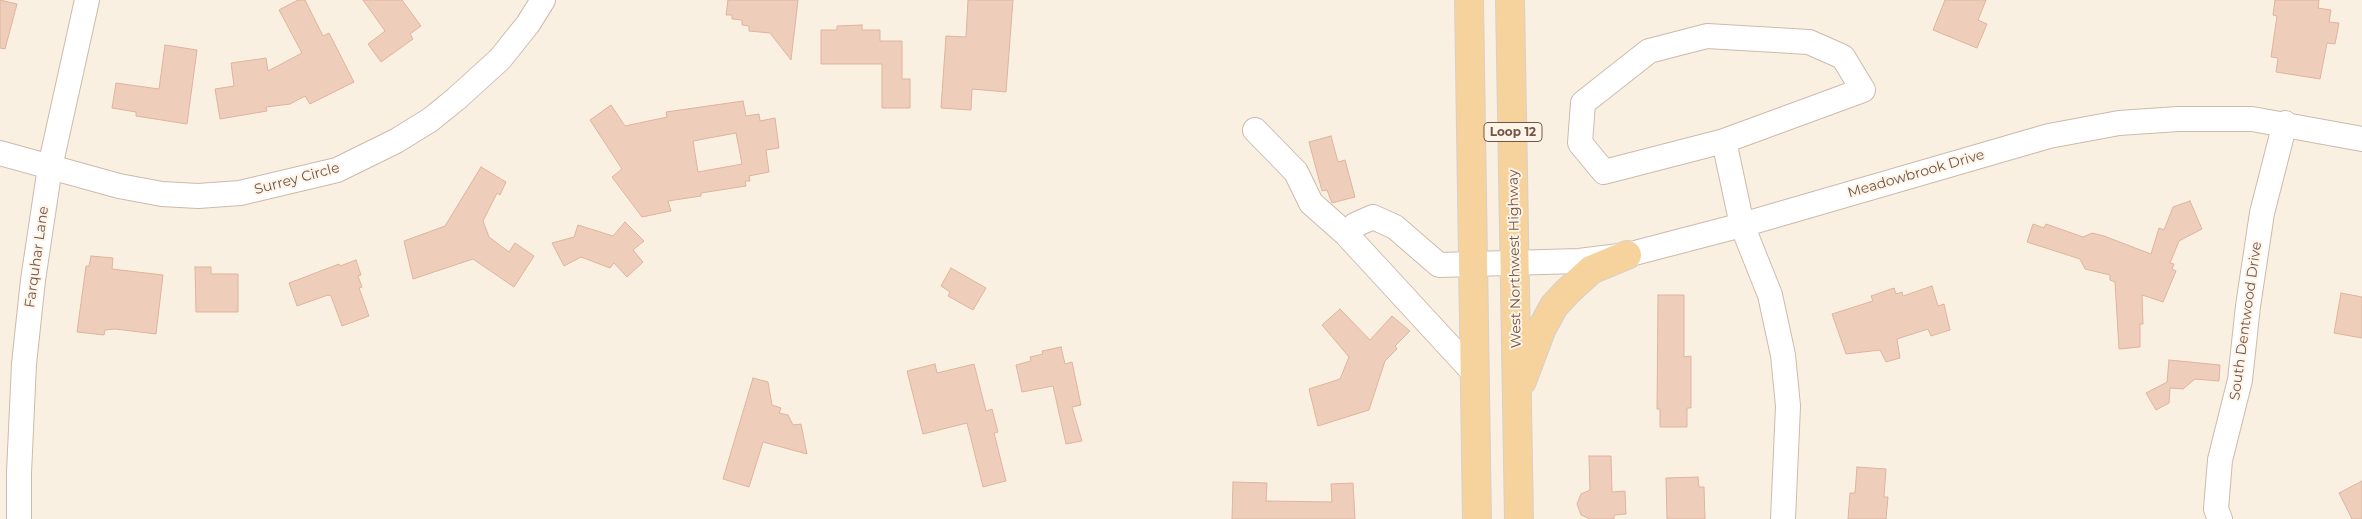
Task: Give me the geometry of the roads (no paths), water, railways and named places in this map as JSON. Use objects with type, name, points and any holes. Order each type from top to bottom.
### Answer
[{"type":"main road","name":"Loop 12","points":[[1469,0],[1477,519]]},
{"type":"main road","name":"West Northwest Highway","points":[[1510,0],[1519,519]]},
{"type":"main road","points":[[1517,395],[1542,328],[1554,306],[1591,270],[1627,255]]},
{"type":"street","name":"Farquhar Lane","points":[[19,519],[24,364],[33,280],[50,167],[87,0]]},
{"type":"street","name":"Surrey Circle","points":[[0,153],[119,186],[162,194],[198,196],[240,193],[337,170],[396,141],[430,120],[456,99],[500,60],[528,24],[542,0]]},
{"type":"street","points":[[1707,36],[1809,42],[1843,58],[1864,90],[1734,137],[1724,140],[1604,172],[1580,142],[1583,103],[1648,51],[1707,36]]},
{"type":"street","name":"Meadowbrook Drive","points":[[1346,234],[1355,225],[1373,217],[1395,227],[1439,265],[1579,261],[1627,255],[1742,225],[2049,136],[2119,123],[2178,119],[2252,118],[2362,139]]},
{"type":"street","name":"South Dentwood Drive","points":[[2220,519],[2216,509],[2220,460],[2240,380],[2248,306],[2262,213],[2285,123]]},
{"type":"street","points":[[1255,130],[1296,172],[1311,203],[1346,234],[1475,374]]},
{"type":"street","points":[[1724,140],[1742,225],[1770,295],[1783,355],[1788,406],[1783,519]]}]
